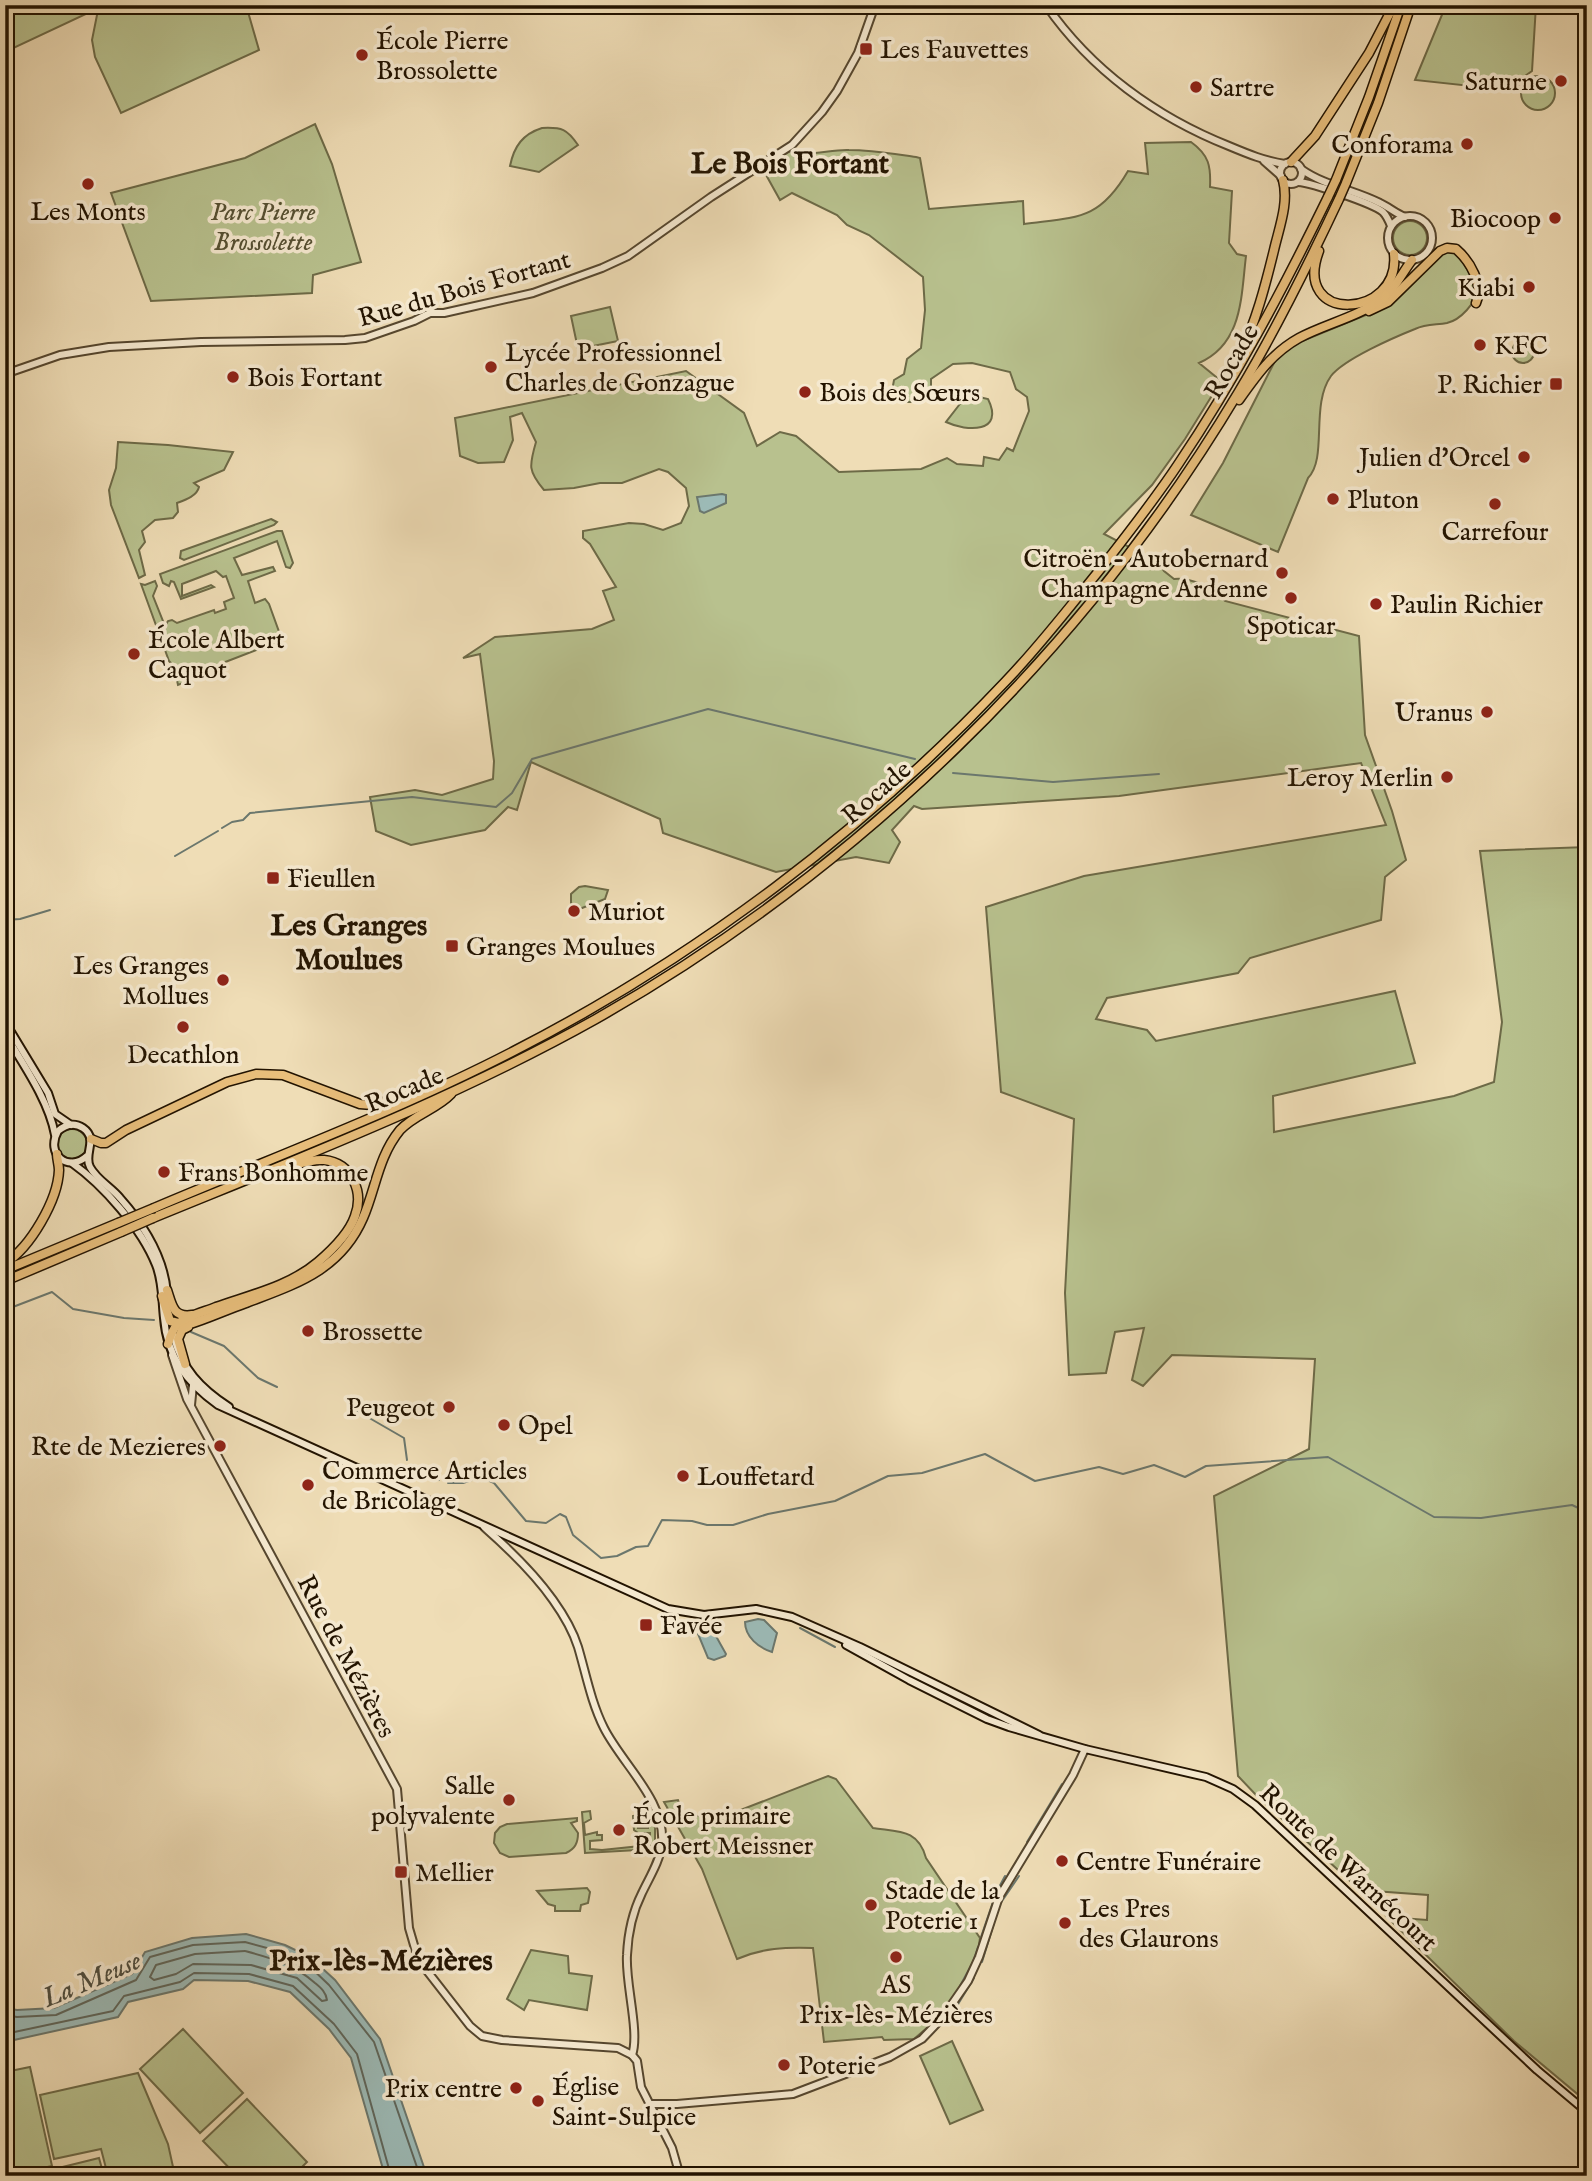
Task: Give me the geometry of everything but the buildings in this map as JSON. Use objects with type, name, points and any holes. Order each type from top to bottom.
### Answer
[{"type":"highway","points":[[1288,163],[1315,136],[1369,53],[1394,5]]},
{"type":"highway","points":[[5,1270],[119,1228],[154,1208],[372,1116],[485,1065],[606,1000],[702,941],[787,879],[930,757],[1007,680],[1070,606],[1136,524],[1219,401],[1291,274],[1336,180],[1401,5]]},
{"type":"highway","name":"Rocade","points":[[5,1281],[119,1228],[153,1218],[454,1091],[596,1019],[708,951],[796,888],[949,755],[1014,689],[1072,624],[1145,531],[1237,394],[1301,280],[1339,199],[1378,103],[1411,5]]},
{"type":"highway","points":[[1219,401],[1256,318],[1286,196],[1282,178]]},
{"type":"highway","points":[[1339,199],[1314,271],[1318,289],[1325,297],[1337,304],[1351,306],[1369,300],[1394,274],[1394,254]]},
{"type":"highway","points":[[1349,316],[1388,302],[1434,256],[1447,248],[1457,249],[1469,263],[1480,291],[1476,303]]},
{"type":"highway","points":[[1203,447],[1266,363],[1301,337],[1382,299],[1393,289],[1412,260]]},
{"type":"highway","points":[[91,1139],[106,1143],[126,1130],[227,1082],[256,1074],[283,1075],[348,1100],[372,1105],[413,1094],[485,1065]]},
{"type":"highway","points":[[171,1324],[301,1282],[334,1259],[359,1225],[374,1178],[389,1145],[411,1120],[444,1101],[454,1091]]},
{"type":"highway","points":[[5,1263],[21,1251],[43,1218],[57,1181],[57,1154]]},
{"type":"highway","points":[[185,1364],[178,1339],[185,1328],[198,1317],[307,1271],[338,1243],[355,1217],[358,1201],[354,1179],[345,1169],[327,1160],[304,1162],[247,1179]]},
{"type":"highway","points":[[164,1293],[177,1313],[198,1317]]},
{"type":"highway","points":[[164,1293],[171,1324],[169,1347]]},
{"type":"street","name":"Rue du Bois Fortant","points":[[5,374],[60,355],[109,347],[201,342],[345,341],[365,338],[430,313],[444,313],[526,295],[628,257],[711,197],[792,145],[822,112],[847,74],[865,36],[875,5]]},
{"type":"street","points":[[1046,5],[1091,57],[1147,104],[1192,130],[1263,160],[1298,164],[1302,176],[1292,184],[1263,160]]},
{"type":"street","points":[[1282,178],[1281,169],[1288,163]]},
{"type":"street","points":[[1301,169],[1382,204],[1392,212],[1421,219],[1430,229],[1432,242],[1427,252],[1412,260],[1402,259],[1394,254],[1388,244],[1391,226],[1405,217]]},
{"type":"street","points":[[1298,181],[1314,184],[1378,209],[1387,217],[1391,226]]},
{"type":"street","points":[[5,1022],[48,1093],[55,1114],[84,1129],[91,1139],[87,1156],[72,1163]]},
{"type":"street","points":[[5,1034],[51,1118],[57,1154],[61,1159],[72,1163],[118,1206],[156,1265],[164,1293]]},
{"type":"street","points":[[55,1136],[62,1128],[72,1125]]},
{"type":"street","points":[[87,1156],[92,1170],[121,1198],[149,1238],[164,1272],[164,1293]]},
{"type":"street","name":"Route de Warnécourt","points":[[171,1324],[169,1347],[184,1375],[249,1418]]},
{"type":"street","name":"Route de Warnécourt","points":[[171,1324],[177,1352],[205,1396],[218,1405],[668,1609],[704,1615],[757,1609],[792,1616],[1039,1735],[1226,1784],[1243,1795],[1544,2076],[1587,2112]]},
{"type":"street","name":"Rue de Mézières","points":[[169,1347],[186,1397],[397,1788],[409,1928],[418,1958],[479,2034],[489,2038],[618,2048],[632,2055]]},
{"type":"street","points":[[186,1397],[187,1388],[195,1383]]},
{"type":"street","points":[[191,1406],[195,1383]]},
{"type":"street","points":[[191,1406],[196,1396],[205,1396]]},
{"type":"street","points":[[483,1525],[537,1579],[569,1626],[603,1726],[653,1805],[662,1844],[631,1920],[626,1960],[634,2039],[632,2055],[637,2062],[641,2087],[672,2148],[680,2176]]},
{"type":"street","points":[[651,2104],[793,2094],[890,2057],[922,2039],[943,2017],[968,1981],[1003,1889],[1086,1749]]},
{"type":"street","points":[[657,2115],[677,2104]]},
{"type":"green space","points":[[5,5],[85,5],[88,13],[5,52]]},
{"type":"green space","points":[[99,5],[246,5],[259,50],[121,113],[95,57],[92,40]]},
{"type":"green space","points":[[1446,5],[1536,5],[1532,71],[1521,79],[1517,91],[1415,80]]},
{"type":"green space","points":[[1538,76],[1550,81],[1555,93],[1550,105],[1538,110],[1526,105],[1521,93],[1526,81]]},
{"type":"green space","name":"Parc Pierre Brossolette","points":[[315,124],[332,164],[361,262],[313,275],[312,293],[151,301],[111,193],[245,158]]},
{"type":"green space","points":[[542,128],[563,130],[571,135],[578,145],[539,172],[510,166],[520,142]]},
{"type":"green space","points":[[1191,142],[1208,162],[1210,187],[1232,191],[1229,243],[1237,254],[1246,256],[1241,302],[1232,331],[1224,344],[1213,355],[1199,363],[1221,381],[1152,485],[1104,534],[1158,562],[1174,579],[1202,584],[1225,601],[1359,636],[1365,735],[1406,860],[1385,877],[1381,920],[1250,958],[1238,973],[1107,998],[1096,1019],[1147,1030],[1156,1041],[1395,991],[1415,1063],[1273,1096],[1274,1132],[1454,1096],[1494,1082],[1502,1022],[1480,851],[1587,847],[1587,2102],[1514,2041],[1387,1917],[1427,1920],[1428,1895],[1360,1890],[1238,1776],[1214,1496],[1309,1449],[1315,1359],[1172,1355],[1143,1386],[1132,1380],[1144,1328],[1115,1332],[1106,1373],[1069,1375],[1065,1293],[1074,1119],[1001,1092],[986,907],[1084,876],[1386,825],[1361,763],[1119,796],[922,809],[914,806],[892,830],[900,842],[889,863],[856,857],[776,872],[663,833],[660,819],[531,762],[517,810],[508,807],[485,830],[411,845],[376,831],[370,797],[415,790],[442,795],[493,779],[494,761],[480,654],[463,658],[495,637],[592,629],[614,620],[603,591],[616,587],[590,544],[583,538],[583,531],[629,523],[663,530],[681,523],[689,506],[686,488],[668,472],[659,469],[622,483],[544,490],[531,468],[536,442],[522,413],[510,417],[513,440],[504,462],[478,463],[460,456],[455,418],[686,371],[744,413],[757,446],[780,432],[796,436],[839,472],[921,469],[947,458],[957,464],[983,466],[984,457],[999,460],[1007,448],[1013,451],[1029,411],[1027,397],[1016,389],[1010,372],[972,363],[953,364],[931,379],[931,387],[916,402],[890,402],[894,380],[904,374],[907,359],[921,348],[925,310],[923,277],[869,235],[847,225],[837,215],[792,193],[780,200],[765,173],[774,161],[789,151],[803,154],[857,150],[916,157],[920,158],[929,209],[1023,201],[1024,224],[1085,214],[1107,199],[1128,171],[1148,174],[1145,143]]},
{"type":"green space","points":[[1410,221],[1422,226],[1427,238],[1422,250],[1410,255],[1398,250],[1393,238],[1398,226]]},
{"type":"green space","points":[[1450,251],[1461,258],[1474,281],[1477,288],[1474,299],[1467,310],[1452,321],[1423,326],[1395,337],[1358,356],[1331,376],[1321,401],[1314,469],[1278,552],[1191,515],[1223,463],[1277,357],[1290,346],[1376,311],[1437,255]]},
{"type":"green space","points":[[610,307],[618,341],[578,349],[571,316]]},
{"type":"green space","points":[[1523,341],[1531,344],[1534,352],[1531,360],[1523,363],[1515,360],[1512,352],[1515,344]]},
{"type":"green space","points":[[975,396],[988,399],[992,418],[988,424],[973,428],[946,422],[963,400]]},
{"type":"green space","points":[[118,442],[233,452],[224,470],[194,483],[199,487],[198,490],[177,503],[178,512],[173,518],[155,520],[142,531],[145,542],[139,550],[145,575],[139,578],[111,505],[109,490],[116,468]]},
{"type":"green space","points":[[271,519],[277,522],[274,525],[184,560],[180,558],[181,551]]},
{"type":"green space","points":[[282,531],[293,563],[290,568],[286,567],[277,541],[234,558],[242,575],[273,567],[275,571],[248,581],[255,603],[265,599],[269,604],[282,640],[189,676],[188,681],[178,685],[177,670],[169,661],[141,584],[155,581],[157,586],[153,596],[165,626],[168,621],[177,623],[214,610],[215,613],[226,609],[224,602],[234,598],[226,576],[223,577],[216,571],[182,584],[182,596],[211,585],[214,587],[181,599],[174,582],[171,581],[169,586],[163,583],[160,574]]},
{"type":"green space","points":[[579,887],[608,890],[605,899],[577,910],[571,903],[571,894]]},
{"type":"green space","points":[[72,1129],[83,1133],[87,1144],[83,1155],[72,1159],[61,1155],[57,1144],[61,1133]]},
{"type":"green space","points":[[828,1776],[836,1779],[873,1828],[906,1834],[918,1842],[980,1938],[978,1952],[961,1987],[942,2015],[914,2039],[884,2040],[882,2037],[824,2042],[813,1948],[774,1949],[737,1959],[702,1869],[664,1802],[678,1800],[684,1817],[733,1813]]},
{"type":"green space","points":[[590,1811],[591,1819],[584,1823],[585,1835],[597,1832],[597,1835],[602,1835],[602,1840],[590,1841],[590,1849],[650,1845],[650,1833],[638,1833],[634,1830],[633,1816],[642,1814],[645,1816],[638,1817],[638,1828],[648,1828],[651,1815],[655,1828],[655,1849],[585,1853],[582,1812]]},
{"type":"green space","points":[[577,1818],[577,1821],[571,1823],[578,1833],[577,1843],[566,1853],[509,1857],[500,1853],[494,1843],[495,1833],[507,1824]]},
{"type":"green space","points":[[587,1888],[590,1892],[588,1903],[581,1905],[580,1911],[555,1911],[555,1906],[548,1904],[537,1891]]},
{"type":"green space","points":[[531,1950],[568,1956],[569,1973],[592,1976],[587,2010],[529,2000],[524,2010],[507,1999]]},
{"type":"green space","points":[[183,2029],[243,2093],[200,2133],[140,2069]]},
{"type":"green space","points":[[952,2041],[983,2110],[950,2124],[920,2056]]},
{"type":"green space","points":[[30,2067],[52,2166],[5,2176],[5,2072]]},
{"type":"green space","points":[[138,2073],[168,2144],[175,2176],[108,2176],[101,2149],[54,2159],[40,2095]]},
{"type":"green space","points":[[247,2099],[307,2162],[293,2176],[237,2176],[203,2141]]},
{"type":"green space","points":[[99,2158],[104,2176],[26,2176]]},
{"type":"water","points":[[726,495],[726,503],[704,513],[700,511],[697,497]]},
{"type":"water","points":[[764,1620],[777,1633],[772,1652],[758,1645],[747,1632],[745,1622]]},
{"type":"water","points":[[708,1627],[712,1629],[725,1656],[714,1660],[708,1658],[698,1634]]},
{"type":"water","name":"La Meuse","points":[[246,1934],[285,1945],[310,1957],[335,1980],[380,2039],[427,2176],[385,2176],[351,2058],[329,2029],[290,1992],[248,1981],[194,1980],[183,1989],[128,2002],[118,2017],[5,2042],[5,2008],[54,2008],[132,1974],[145,1952],[192,1938]]},
{"type":"waterway","points":[[222,828],[243,820],[250,813],[412,797],[496,807],[512,793],[532,759],[708,709],[915,759]]},
{"type":"waterway","points":[[953,773],[1053,782],[1159,774]]},
{"type":"waterway","points":[[175,856],[218,831]]},
{"type":"waterway","points":[[5,920],[20,919],[50,910]]},
{"type":"waterway","points":[[5,1310],[52,1292],[73,1309],[154,1320]]},
{"type":"waterway","points":[[191,1332],[224,1346],[258,1378],[277,1387]]},
{"type":"waterway","points":[[352,1408],[404,1438],[407,1460]]},
{"type":"waterway","points":[[448,1483],[463,1483],[481,1477],[494,1483],[526,1521],[546,1523],[560,1514],[566,1517],[573,1535],[601,1558],[648,1546],[662,1520],[733,1525],[768,1514],[835,1501],[888,1476],[922,1473],[985,1454],[1035,1481],[1099,1467],[1123,1474],[1154,1465],[1185,1477],[1206,1466],[1328,1457],[1434,1517],[1481,1518],[1572,1505],[1587,1512]]},
{"type":"waterway","points":[[416,1466],[423,1470]]},
{"type":"waterway","points":[[432,1476],[439,1480]]},
{"type":"waterway","points":[[800,1628],[835,1647]]},
{"type":"waterway","points":[[1027,1842],[1062,1784]]},
{"type":"waterway","points":[[981,1937],[996,1893],[1005,1876]]},
{"type":"waterway","points":[[1000,1904],[1019,1876]]},
{"type":"waterway","points":[[982,1962],[994,1923]]},
{"type":"waterway","points":[[960,1986],[978,1947]]},
{"type":"waterway","points":[[952,2014],[974,1978]]},
{"type":"place","name":"Les Fauvettes","points":[[866,49]]},
{"type":"place","name":"École Pierre Brossolette","points":[[362,55]]},
{"type":"place","name":"Saturne","points":[[1561,81]]},
{"type":"place","name":"Sartre","points":[[1196,87]]},
{"type":"place","name":"Conforama","points":[[1467,144]]},
{"type":"place","name":"Les Monts","points":[[88,184]]},
{"type":"place","name":"Biocoop","points":[[1555,218]]},
{"type":"place","name":"Kiabi","points":[[1529,287]]},
{"type":"place","name":"KFC","points":[[1480,345]]},
{"type":"place","name":"Lycée Professionnel Charles de Gonzague","points":[[491,367]]},
{"type":"place","name":"Bois Fortant","points":[[233,377]]},
{"type":"place","name":"P. Richier","points":[[1556,384]]},
{"type":"place","name":"Bois des Sœurs","points":[[805,392]]},
{"type":"place","name":"Julien d'Orcel","points":[[1524,457]]},
{"type":"place","name":"Pluton","points":[[1333,499]]},
{"type":"place","name":"Carrefour","points":[[1495,504]]},
{"type":"place","name":"Citroën - Autobernard Champagne Ardenne","points":[[1282,573]]},
{"type":"place","name":"Spoticar","points":[[1291,598]]},
{"type":"place","name":"Paulin Richier","points":[[1376,604]]},
{"type":"place","name":"École Albert Caquot","points":[[134,654]]},
{"type":"place","name":"Uranus","points":[[1487,712]]},
{"type":"place","name":"Leroy Merlin","points":[[1447,777]]},
{"type":"place","name":"Fieullen","points":[[273,878]]},
{"type":"place","name":"Muriot","points":[[574,911]]},
{"type":"place","name":"Granges Moulues","points":[[452,946]]},
{"type":"place","name":"Les Granges Mollues","points":[[223,980]]},
{"type":"place","name":"Decathlon","points":[[183,1027]]},
{"type":"place","name":"Frans Bonhomme","points":[[164,1172]]},
{"type":"place","name":"Brossette","points":[[308,1331]]},
{"type":"place","name":"Peugeot","points":[[449,1407]]},
{"type":"place","name":"Opel","points":[[504,1425]]},
{"type":"place","name":"Rte de Mezieres","points":[[220,1446]]},
{"type":"place","name":"Louffetard","points":[[683,1476]]},
{"type":"place","name":"Commerce Articles de Bricolage","points":[[308,1485]]},
{"type":"place","name":"Favée","points":[[646,1625]]},
{"type":"place","name":"Salle polyvalente","points":[[509,1800]]},
{"type":"place","name":"École primaire Robert Meissner","points":[[619,1830]]},
{"type":"place","name":"Centre Funéraire","points":[[1062,1861]]},
{"type":"place","name":"Mellier","points":[[401,1872]]},
{"type":"place","name":"Stade de la Poterie 1","points":[[871,1905]]},
{"type":"place","name":"Les Pres des Glaurons","points":[[1065,1923]]},
{"type":"place","name":"AS Prix-lès-Mézières","points":[[896,1957]]},
{"type":"place","name":"Poterie","points":[[784,2065]]},
{"type":"place","name":"Prix centre","points":[[516,2088]]},
{"type":"place","name":"Église Saint-Sulpice","points":[[538,2101]]},
{"type":"district","name":"Le Bois Fortant","points":[[790,163]]},
{"type":"district","name":"Les Granges Moulues","points":[[349,942]]},
{"type":"district","name":"Prix-lès-Mézières","points":[[381,1960]]}]
